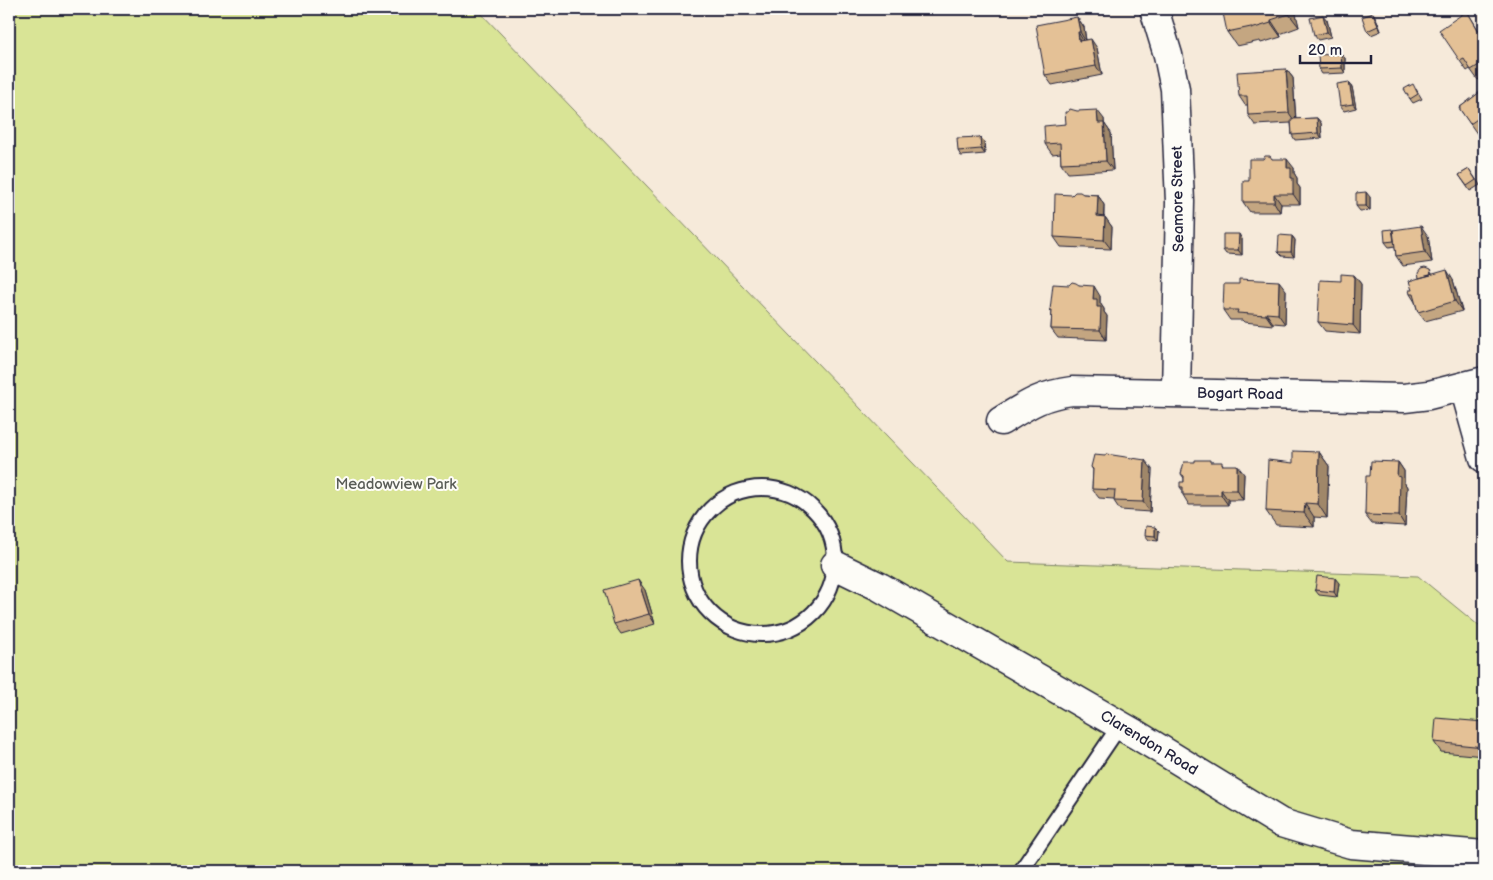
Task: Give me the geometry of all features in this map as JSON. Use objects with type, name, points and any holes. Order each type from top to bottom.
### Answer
[{"type":"street","name":"Seamore Street","points":[[1154,9],[1168,55],[1175,90],[1180,202],[1176,393]]},
{"type":"street","name":"Bogart Road","points":[[1001,421],[1038,399],[1072,391],[1404,398],[1429,395],[1474,384]]},
{"type":"street","points":[[1474,384],[1484,458]]},
{"type":"street","name":"Clarendon Road","points":[[835,565],[880,587],[1120,725],[1281,824],[1351,844],[1484,855]]},
{"type":"lane","points":[[768,487],[791,493],[811,506],[826,524],[834,546],[835,565],[828,594],[813,614],[792,628],[768,634],[743,632],[721,622],[703,605],[692,582],[688,558],[693,534],[705,514],[723,498],[745,489],[768,487]]},
{"type":"lane","points":[[1021,871],[1120,725]]},
{"type":"green space","name":"Meadowview Park","points":[[9,9],[477,9],[1008,562],[1418,576],[1484,630],[1484,871],[9,871]]},
{"type":"building","points":[[1228,9],[1288,9],[1289,14],[1271,20],[1271,23],[1251,29],[1251,27],[1227,32],[1223,13],[1229,11]]},
{"type":"building","points":[[1467,11],[1484,40],[1484,62],[1471,70],[1464,59],[1460,61],[1439,30]]},
{"type":"building","points":[[1373,13],[1378,26],[1367,31],[1362,17]]},
{"type":"building","points":[[1323,15],[1327,32],[1314,35],[1310,18]]},
{"type":"building","points":[[1077,17],[1080,32],[1078,32],[1079,41],[1091,39],[1096,66],[1045,75],[1036,25]]},
{"type":"building","points":[[1341,54],[1342,68],[1319,69],[1318,55]]},
{"type":"building","points":[[1286,69],[1289,113],[1248,115],[1247,96],[1239,96],[1237,72]]},
{"type":"building","points":[[1349,82],[1353,104],[1340,106],[1337,84]]},
{"type":"building","points":[[1413,84],[1418,94],[1410,99],[1404,89]]},
{"type":"building","points":[[1484,89],[1484,117],[1483,115],[1470,124],[1459,108]]},
{"type":"building","points":[[1070,109],[1077,111],[1097,110],[1098,123],[1104,123],[1106,161],[1061,163],[1060,143],[1045,144],[1044,126],[1066,124],[1065,112],[1068,112]]},
{"type":"building","points":[[1317,118],[1318,133],[1292,135],[1291,119]]},
{"type":"building","points":[[980,137],[981,149],[958,151],[957,138]]},
{"type":"building","points":[[1265,156],[1270,156],[1272,159],[1287,159],[1287,168],[1291,168],[1291,178],[1293,178],[1293,194],[1274,194],[1274,202],[1243,202],[1243,181],[1249,181],[1249,159],[1263,159]]},
{"type":"building","points":[[1469,169],[1476,180],[1467,186],[1459,175]]},
{"type":"building","points":[[1075,192],[1098,195],[1097,216],[1105,217],[1104,240],[1054,237],[1055,194],[1072,195]]},
{"type":"building","points":[[1366,192],[1366,206],[1356,206],[1356,193]]},
{"type":"building","points":[[1421,226],[1425,252],[1396,256],[1393,230]]},
{"type":"building","points":[[1392,229],[1394,241],[1385,242],[1384,230]]},
{"type":"building","points":[[1223,234],[1239,234],[1238,250],[1223,250]]},
{"type":"building","points":[[1279,235],[1292,236],[1291,252],[1278,252]]},
{"type":"building","points":[[1421,269],[1430,270],[1431,275],[1419,278],[1418,273]]},
{"type":"building","points":[[1447,270],[1455,301],[1418,312],[1413,294],[1410,294],[1409,290],[1412,290],[1409,281]]},
{"type":"building","points":[[1341,274],[1354,275],[1353,325],[1318,322],[1320,280],[1341,281]]},
{"type":"building","points":[[1239,279],[1279,281],[1278,314],[1237,313],[1238,310],[1223,310],[1224,284],[1239,284]]},
{"type":"building","points":[[1072,282],[1079,285],[1094,286],[1093,299],[1097,299],[1097,307],[1101,307],[1100,330],[1051,329],[1052,310],[1050,310],[1053,284],[1069,285]]},
{"type":"building","points":[[1293,451],[1319,452],[1318,504],[1305,503],[1304,513],[1266,511],[1268,460],[1293,463]]},
{"type":"building","points":[[1106,454],[1145,460],[1143,502],[1114,501],[1115,490],[1092,489],[1093,469],[1091,467],[1094,455],[1105,456]]},
{"type":"building","points":[[1195,460],[1222,462],[1222,465],[1237,465],[1237,490],[1221,490],[1221,495],[1183,495],[1183,487],[1180,487],[1180,482],[1184,482],[1184,476],[1181,474],[1184,462],[1195,462]]},
{"type":"building","points":[[1371,461],[1398,462],[1397,476],[1400,477],[1399,516],[1365,515],[1366,476],[1370,476]]},
{"type":"building","points":[[1146,526],[1155,527],[1155,536],[1145,535]]},
{"type":"building","points":[[1317,576],[1335,578],[1334,592],[1315,590]]},
{"type":"building","points":[[638,580],[649,614],[614,624],[604,590]]},
{"type":"building","points":[[1436,718],[1484,722],[1484,747],[1434,742]]}]
